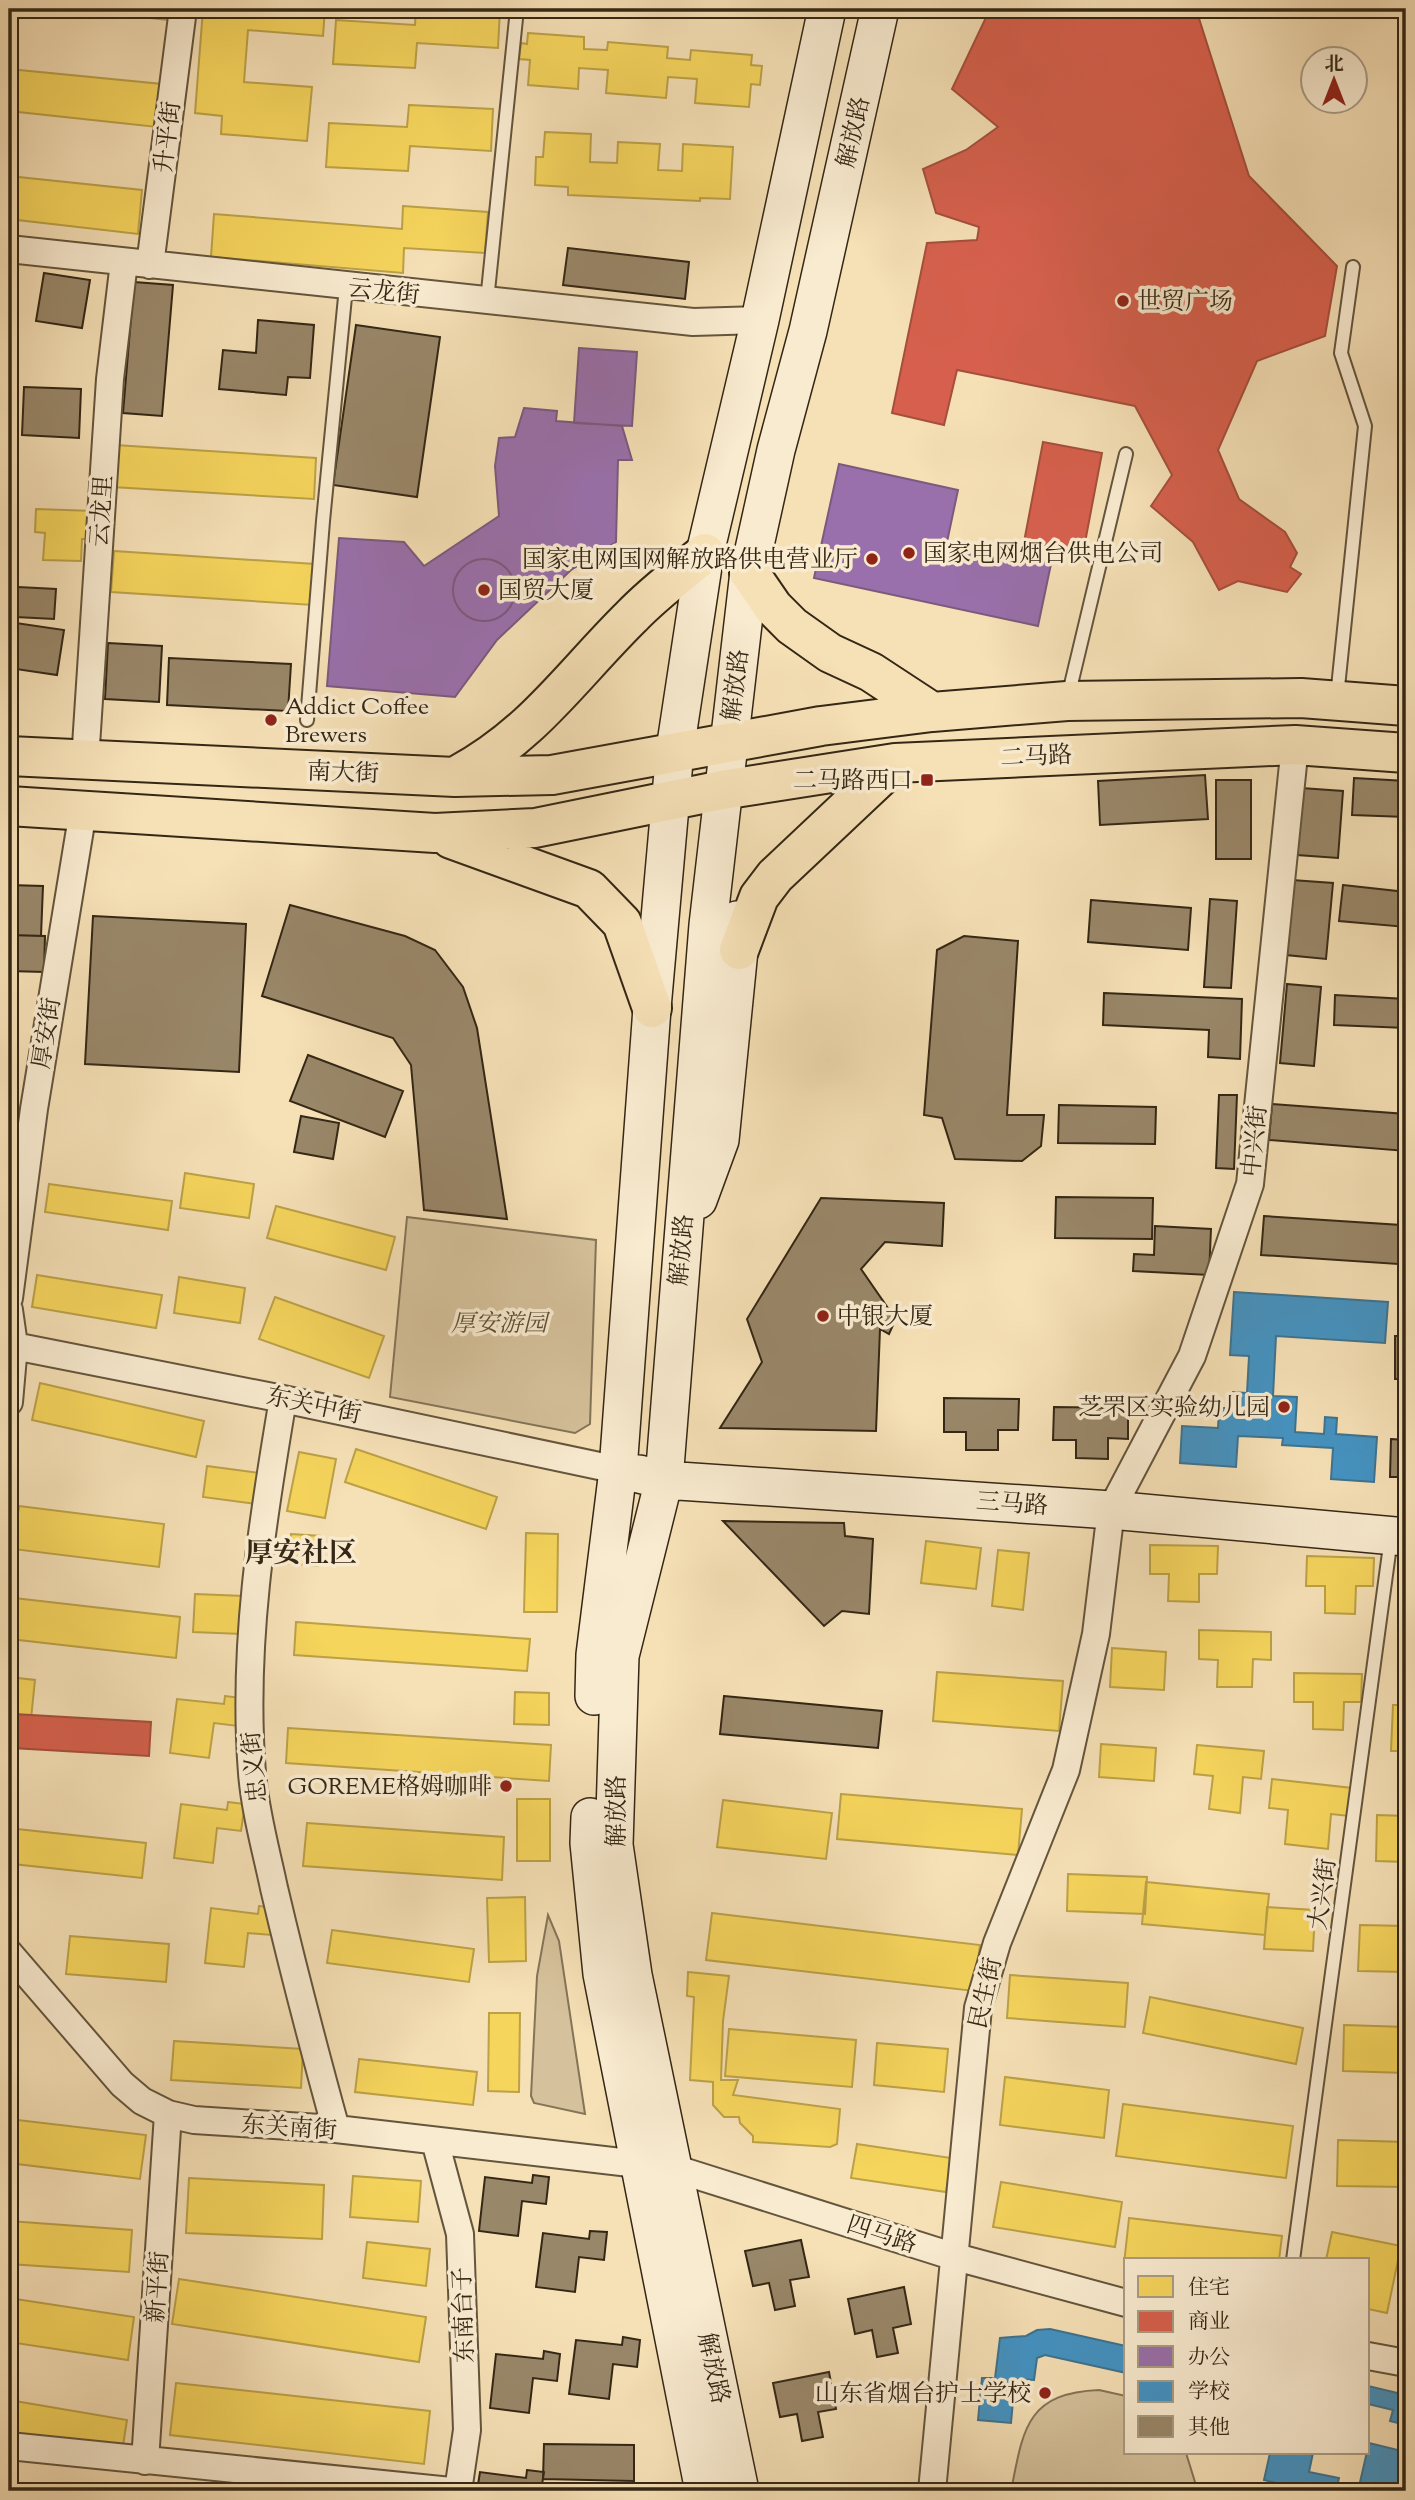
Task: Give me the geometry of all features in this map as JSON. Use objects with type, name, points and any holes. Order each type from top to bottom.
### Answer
[{"type":"main road","name":"解放路","points":[[740,2491],[656,2166],[602,1974],[589,1843],[595,1655],[618,1470],[652,1008],[675,750],[705,553],[760,320],[827,9]]},
{"type":"main road","name":"解放路","points":[[704,2491],[656,2166],[634,1975],[614,1845],[620,1656],[664,1480],[708,925],[727,741],[749,572],[776,450],[811,318],[875,9]]},
{"type":"main road","points":[[455,777],[493,756],[525,730],[632,615],[705,553]]},
{"type":"main road","points":[[749,572],[773,607],[792,626],[830,653],[871,672],[932,712]]},
{"type":"main road","points":[[675,750],[932,712],[1067,701],[1301,698],[1406,706]]},
{"type":"main road","name":"二马路","points":[[670,802],[722,790],[895,763],[1295,744],[1406,753]]},
{"type":"main road","name":"南大街","points":[[9,756],[455,777],[552,775],[675,750]]},
{"type":"main road","points":[[739,950],[759,897],[775,876],[895,763]]},
{"type":"main road","points":[[9,806],[435,833],[535,828],[670,802]]},
{"type":"main road","points":[[681,1243],[720,1140],[739,950],[734,879],[720,828]]},
{"type":"main road","points":[[435,833],[589,889],[622,923],[652,1008]]},
{"type":"main road","name":"三马路","points":[[618,1470],[664,1480],[1111,1510],[1399,1535]]},
{"type":"street","name":"升平街","points":[[150,265],[183,9]]},
{"type":"street","name":"云龙街","points":[[9,249],[692,322],[760,320]]},
{"type":"street","name":"云龙里","points":[[85,761],[110,379],[124,262]]},
{"type":"street","name":"中兴街","points":[[1111,1510],[1192,1356],[1250,1184],[1295,744]]},
{"type":"street","name":"厚安街","points":[[9,1298],[34,1110],[83,811]]},
{"type":"street","points":[[9,1310],[12,1345],[9,1402]]},
{"type":"street","name":"东关中街","points":[[12,1345],[618,1470]]},
{"type":"street","name":"忠义街","points":[[283,1399],[260,1531],[248,1699],[252,1776],[292,1965],[336,2129]]},
{"type":"street","name":"民生街","points":[[932,2491],[952,2256],[978,2008],[997,1943],[1066,1770],[1096,1634],[1111,1510]]},
{"type":"street","name":"东关南街","points":[[9,1953],[115,2077],[142,2101],[168,2114],[194,2120],[336,2129],[656,2166]]},
{"type":"street","name":"新平街","points":[[145,2461],[168,2114]]},
{"type":"street","name":"东南台子","points":[[435,2141],[460,2234],[467,2430],[458,2491]]},
{"type":"street","name":"四马路","points":[[656,2166],[952,2256],[1124,2302]]},
{"type":"street","points":[[1370,2356],[1406,2363]]},
{"type":"street","points":[[9,2446],[451,2491]]},
{"type":"lane","points":[[487,301],[517,9]]},
{"type":"lane","points":[[1337,701],[1365,426],[1341,353],[1353,267]]},
{"type":"lane","points":[[307,720],[346,287]]},
{"type":"lane","points":[[1067,701],[1126,454]]},
{"type":"lane","name":"大兴街","points":[[1293,2258],[1399,1535]]},
{"type":"green space","name":"厚安游园","points":[[407,1217],[596,1240],[590,1424],[575,1433],[390,1397]]},
{"type":"green space","points":[[548,1915],[559,1941],[585,2114],[534,2103],[531,2096],[537,1976]]},
{"type":"green space","points":[[1099,2390],[1124,2396],[1124,2454],[1186,2454],[1195,2482],[1193,2491],[1011,2491],[1020,2450],[1032,2419],[1042,2407],[1056,2398]]},
{"type":"building: 住宅","points":[[68,9],[168,9],[167,20]]},
{"type":"building: 住宅","points":[[203,9],[325,9],[323,36],[248,30],[244,82],[312,87],[307,141],[221,134],[222,116],[195,113]]},
{"type":"building: 住宅","points":[[416,9],[500,9],[498,48],[417,43],[415,68],[333,64],[336,20],[415,25]]},
{"type":"building: 住宅","points":[[528,33],[584,37],[584,49],[607,50],[608,42],[668,47],[667,58],[690,60],[691,50],[752,55],[751,65],[762,66],[760,85],[751,84],[749,107],[695,103],[697,79],[668,77],[666,98],[606,93],[608,70],[579,68],[578,89],[528,85],[530,60],[519,59],[521,43],[527,44]]},
{"type":"building: 住宅","points":[[9,69],[162,84],[157,127],[9,111]]},
{"type":"building: 住宅","points":[[409,105],[493,109],[491,151],[410,146],[408,171],[326,167],[329,123],[407,127]]},
{"type":"building: 住宅","points":[[545,132],[591,134],[590,162],[617,163],[618,142],[660,144],[658,170],[682,171],[683,144],[733,147],[730,199],[700,198],[700,201],[568,195],[568,187],[535,185],[536,157],[543,157]]},
{"type":"building: 住宅","points":[[9,176],[142,190],[138,234],[9,219]]},
{"type":"building: 住宅","points":[[403,206],[488,212],[485,253],[404,248],[403,273],[211,257],[214,214],[402,229]]},
{"type":"building: 住宅","points":[[9,293],[18,294],[14,335],[9,334]]},
{"type":"building: 住宅","points":[[115,445],[316,458],[314,499],[112,487]]},
{"type":"building: 住宅","points":[[36,509],[94,511],[93,539],[82,539],[81,561],[43,560],[45,533],[35,532]]},
{"type":"building: 住宅","points":[[114,551],[315,564],[313,605],[111,592]]},
{"type":"building: 住宅","points":[[185,1173],[254,1184],[249,1218],[180,1208]]},
{"type":"building: 住宅","points":[[49,1184],[172,1201],[168,1230],[45,1212]]},
{"type":"building: 住宅","points":[[276,1206],[395,1237],[386,1270],[267,1238]]},
{"type":"building: 住宅","points":[[37,1275],[162,1295],[156,1328],[32,1307]]},
{"type":"building: 住宅","points":[[179,1277],[245,1288],[240,1323],[174,1313]]},
{"type":"building: 住宅","points":[[275,1297],[384,1336],[369,1378],[259,1339]]},
{"type":"building: 住宅","points":[[40,1383],[204,1421],[196,1457],[32,1420]]},
{"type":"building: 住宅","points":[[356,1449],[497,1497],[486,1529],[345,1482]]},
{"type":"building: 住宅","points":[[299,1452],[336,1459],[325,1518],[287,1511]]},
{"type":"building: 住宅","points":[[207,1466],[260,1473],[256,1504],[203,1497]]},
{"type":"building: 住宅","points":[[19,1506],[164,1524],[159,1567],[13,1549]]},
{"type":"building: 住宅","points":[[526,1533],[558,1534],[557,1612],[524,1612]]},
{"type":"building: 住宅","points":[[291,1534],[321,1536],[318,1566],[288,1563]]},
{"type":"building: 住宅","points":[[926,1541],[981,1548],[976,1589],[921,1583]]},
{"type":"building: 住宅","points":[[1150,1545],[1218,1546],[1217,1574],[1199,1574],[1199,1602],[1168,1601],[1169,1574],[1150,1574]]},
{"type":"building: 住宅","points":[[998,1550],[1029,1553],[1023,1610],[992,1606]]},
{"type":"building: 住宅","points":[[1307,1556],[1374,1558],[1373,1586],[1356,1586],[1355,1614],[1325,1613],[1325,1586],[1306,1586]]},
{"type":"building: 住宅","points":[[195,1594],[244,1596],[242,1634],[193,1632]]},
{"type":"building: 住宅","points":[[14,1598],[180,1617],[176,1658],[10,1639]]},
{"type":"building: 住宅","points":[[296,1622],[530,1639],[527,1671],[294,1655]]},
{"type":"building: 住宅","points":[[1199,1630],[1271,1632],[1271,1660],[1253,1659],[1252,1687],[1217,1687],[1218,1660],[1199,1659]]},
{"type":"building: 住宅","points":[[1112,1648],[1166,1652],[1164,1690],[1110,1687]]},
{"type":"building: 住宅","points":[[937,1672],[1063,1681],[1059,1731],[933,1721]]},
{"type":"building: 住宅","points":[[1294,1673],[1362,1674],[1361,1702],[1344,1702],[1343,1730],[1313,1729],[1313,1702],[1294,1702]]},
{"type":"building: 住宅","points":[[9,1677],[35,1680],[29,1738],[9,1736]]},
{"type":"building: 住宅","points":[[515,1692],[549,1693],[549,1725],[514,1724]]},
{"type":"building: 住宅","points":[[225,1696],[241,1698],[238,1726],[214,1723],[209,1758],[170,1753],[177,1699],[224,1704]]},
{"type":"building: 住宅","points":[[1393,1705],[1406,1705],[1406,1751],[1391,1751]]},
{"type":"building: 住宅","points":[[288,1728],[551,1745],[549,1781],[286,1763]]},
{"type":"building: 住宅","points":[[1101,1744],[1156,1748],[1154,1781],[1099,1777]]},
{"type":"building: 住宅","points":[[1197,1745],[1264,1751],[1261,1779],[1243,1777],[1240,1813],[1209,1809],[1213,1776],[1194,1774]]},
{"type":"building: 住宅","points":[[9,1777],[16,1778],[9,1835]]},
{"type":"building: 住宅","points":[[1272,1779],[1352,1788],[1349,1816],[1331,1814],[1328,1849],[1285,1844],[1288,1810],[1269,1808]]},
{"type":"building: 住宅","points":[[841,1794],[1022,1809],[1018,1855],[837,1839]]},
{"type":"building: 住宅","points":[[517,1799],[550,1799],[550,1861],[517,1861]]},
{"type":"building: 住宅","points":[[723,1800],[832,1813],[826,1859],[717,1847]]},
{"type":"building: 住宅","points":[[228,1802],[245,1804],[241,1831],[217,1828],[213,1863],[174,1858],[181,1804],[227,1810]]},
{"type":"building: 住宅","points":[[1377,1815],[1406,1816],[1406,1862],[1376,1861]]},
{"type":"building: 住宅","points":[[307,1823],[504,1837],[502,1880],[303,1866]]},
{"type":"building: 住宅","points":[[17,1829],[146,1843],[142,1878],[13,1864]]},
{"type":"building: 住宅","points":[[1068,1874],[1147,1877],[1145,1914],[1067,1911]]},
{"type":"building: 住宅","points":[[1146,1882],[1269,1894],[1265,1935],[1142,1924]]},
{"type":"building: 住宅","points":[[525,1897],[526,1961],[489,1962],[487,1898]]},
{"type":"building: 住宅","points":[[259,1906],[276,1908],[272,1935],[248,1933],[244,1967],[205,1963],[211,1908],[258,1914]]},
{"type":"building: 住宅","points":[[1267,1907],[1315,1910],[1313,1951],[1264,1949]]},
{"type":"building: 住宅","points":[[712,1913],[980,1945],[974,1991],[706,1960]]},
{"type":"building: 住宅","points":[[1360,1925],[1406,1926],[1406,1972],[1358,1971]]},
{"type":"building: 住宅","points":[[332,1930],[474,1949],[469,1982],[327,1963]]},
{"type":"building: 住宅","points":[[70,1936],[169,1944],[166,1982],[66,1974]]},
{"type":"building: 住宅","points":[[688,1972],[729,1976],[723,2021],[721,2080],[738,2080],[733,2095],[840,2109],[837,2144],[830,2147],[753,2142],[753,2136],[740,2123],[739,2117],[724,2117],[713,2105],[713,2082],[690,2080],[694,1997],[687,1996]]},
{"type":"building: 住宅","points":[[1010,1975],[1128,1983],[1125,2027],[1007,2018]]},
{"type":"building: 住宅","points":[[1150,1997],[1303,2028],[1296,2064],[1143,2033]]},
{"type":"building: 住宅","points":[[489,2013],[520,2013],[519,2092],[488,2091]]},
{"type":"building: 住宅","points":[[1344,2025],[1406,2027],[1406,2073],[1343,2071]]},
{"type":"building: 住宅","points":[[729,2029],[856,2040],[852,2087],[725,2076]]},
{"type":"building: 住宅","points":[[174,2041],[303,2049],[301,2088],[171,2080]]},
{"type":"building: 住宅","points":[[877,2043],[948,2049],[944,2092],[874,2085]]},
{"type":"building: 住宅","points":[[359,2059],[477,2072],[473,2105],[355,2092]]},
{"type":"building: 住宅","points":[[1005,2077],[1109,2090],[1104,2138],[1000,2125]]},
{"type":"building: 住宅","points":[[1123,2104],[1293,2126],[1286,2178],[1116,2156]]},
{"type":"building: 住宅","points":[[9,2119],[146,2135],[140,2179],[9,2163]]},
{"type":"building: 住宅","points":[[1338,2140],[1406,2142],[1406,2187],[1337,2186]]},
{"type":"building: 住宅","points":[[857,2144],[951,2158],[946,2192],[851,2178]]},
{"type":"building: 住宅","points":[[353,2176],[421,2181],[418,2222],[350,2217]]},
{"type":"building: 住宅","points":[[189,2178],[324,2185],[322,2239],[186,2233]]},
{"type":"building: 住宅","points":[[1001,2182],[1122,2202],[1115,2247],[993,2227]]},
{"type":"building: 住宅","points":[[1129,2218],[1282,2236],[1279,2258],[1125,2258]]},
{"type":"building: 住宅","points":[[9,2221],[132,2230],[129,2272],[9,2264]]},
{"type":"building: 住宅","points":[[1332,2232],[1401,2246],[1387,2313],[1370,2309],[1370,2258],[1326,2258]]},
{"type":"building: 住宅","points":[[367,2242],[430,2249],[426,2286],[363,2278]]},
{"type":"building: 住宅","points":[[179,2279],[426,2317],[419,2362],[172,2324]]},
{"type":"building: 住宅","points":[[9,2298],[134,2317],[128,2360],[9,2342]]},
{"type":"building: 住宅","points":[[176,2383],[430,2411],[424,2464],[170,2435]]},
{"type":"building: 住宅","points":[[9,2400],[127,2420],[121,2458],[9,2440]]},
{"type":"building: 商业","name":"世贸广场","points":[[990,9],[1196,9],[1249,176],[1337,266],[1325,336],[1257,361],[1218,450],[1239,499],[1285,532],[1297,553],[1290,567],[1301,574],[1287,592],[1238,581],[1219,590],[1193,542],[1151,506],[1172,475],[1135,406],[957,370],[944,425],[892,413],[927,243],[977,240],[979,227],[936,213],[923,169],[966,150],[998,127],[952,89]]},
{"type":"building: 商业","points":[[1043,442],[1102,453],[1083,553],[1024,542]]},
{"type":"building: 商业","points":[[14,1714],[151,1722],[149,1756],[12,1748]]},
{"type":"building: 办公","points":[[579,348],[637,352],[632,426],[574,423]]},
{"type":"building: 办公","points":[[524,408],[557,411],[556,421],[622,426],[632,460],[618,460],[616,542],[571,570],[497,640],[455,697],[327,686],[339,538],[404,542],[424,566],[499,516],[495,466],[499,438],[515,437]]},
{"type":"building: 办公","name":"国家电网烟台供电公司","points":[[839,464],[958,490],[947,542],[1051,564],[1038,626],[814,578]]},
{"type":"building: 办公","name":"国贸大厦","points":[[478,559],[490,559],[506,568],[513,578],[513,602],[506,612],[490,621],[478,621],[467,616],[458,607],[453,596],[453,584],[458,573],[467,564]]},
{"type":"building: 学校","points":[[1234,1292],[1388,1302],[1385,1343],[1276,1336],[1273,1396],[1297,1397],[1295,1432],[1324,1434],[1325,1417],[1337,1418],[1336,1434],[1377,1437],[1374,1482],[1331,1479],[1333,1448],[1282,1445],[1283,1438],[1238,1436],[1236,1467],[1180,1463],[1182,1426],[1218,1428],[1219,1408],[1232,1408],[1233,1392],[1247,1393],[1249,1356],[1230,1355]]},
{"type":"building: 学校","points":[[1050,2329],[1124,2346],[1124,2373],[1045,2355],[1037,2358],[1034,2380],[1015,2379],[1011,2423],[978,2420],[982,2378],[995,2378],[1000,2338],[1026,2336],[1037,2330]]},
{"type":"building: 学校","points":[[1370,2386],[1406,2395],[1406,2425],[1390,2421],[1393,2410],[1370,2404]]},
{"type":"building: 学校","points":[[1370,2443],[1406,2452],[1406,2488],[1391,2485],[1389,2491],[1358,2491],[1366,2454],[1370,2454]]},
{"type":"building: 学校","points":[[1270,2454],[1313,2454],[1309,2472],[1339,2478],[1337,2486],[1358,2491],[1291,2491],[1292,2487],[1264,2480]]},
{"type":"building: 其他","points":[[568,248],[689,262],[685,299],[563,285]]},
{"type":"building: 其他","points":[[44,273],[90,280],[82,328],[36,321]]},
{"type":"building: 其他","points":[[134,282],[173,285],[162,416],[123,413]]},
{"type":"building: 其他","points":[[258,320],[314,325],[310,378],[288,377],[286,395],[219,389],[223,350],[256,353]]},
{"type":"building: 其他","points":[[356,325],[440,337],[417,497],[333,485]]},
{"type":"building: 其他","points":[[24,387],[81,389],[79,438],[22,435]]},
{"type":"building: 其他","points":[[18,587],[56,589],[54,619],[16,617]]},
{"type":"building: 其他","points":[[9,622],[64,630],[57,675],[9,668]]},
{"type":"building: 其他","points":[[108,643],[162,646],[159,702],[105,699]]},
{"type":"building: 其他","points":[[169,658],[291,664],[288,711],[167,705]]},
{"type":"building: 其他","points":[[1205,775],[1208,819],[1100,825],[1098,781]]},
{"type":"building: 其他","points":[[1354,778],[1406,781],[1406,817],[1352,815]]},
{"type":"building: 其他","points":[[1216,780],[1251,780],[1251,859],[1216,859]]},
{"type":"building: 其他","points":[[1301,788],[1343,791],[1338,858],[1297,855]]},
{"type":"building: 其他","points":[[1292,880],[1333,883],[1326,959],[1286,955]]},
{"type":"building: 其他","points":[[9,885],[43,886],[41,936],[9,935]]},
{"type":"building: 其他","points":[[1343,885],[1406,892],[1406,927],[1339,921]]},
{"type":"building: 其他","points":[[1210,899],[1237,901],[1231,988],[1204,987]]},
{"type":"building: 其他","points":[[1091,900],[1191,908],[1188,950],[1088,942]]},
{"type":"building: 其他","points":[[290,905],[405,936],[435,950],[463,987],[477,1028],[507,1219],[424,1210],[411,1065],[393,1038],[262,996]]},
{"type":"building: 其他","points":[[93,916],[246,924],[239,1072],[85,1064]]},
{"type":"building: 其他","points":[[9,935],[45,936],[44,972],[9,971]]},
{"type":"building: 其他","points":[[964,936],[1018,941],[1007,1115],[1044,1115],[1041,1146],[1022,1161],[955,1159],[942,1118],[924,1115],[937,950]]},
{"type":"building: 其他","points":[[1287,984],[1321,987],[1314,1066],[1280,1063]]},
{"type":"building: 其他","points":[[1104,993],[1242,999],[1240,1059],[1208,1057],[1209,1030],[1103,1025]]},
{"type":"building: 其他","points":[[1335,995],[1406,999],[1406,1028],[1334,1025]]},
{"type":"building: 其他","points":[[308,1055],[403,1091],[385,1137],[290,1101]]},
{"type":"building: 其他","points":[[1219,1095],[1237,1095],[1234,1169],[1216,1168]]},
{"type":"building: 其他","points":[[1272,1104],[1406,1114],[1406,1151],[1269,1140]]},
{"type":"building: 其他","points":[[1059,1105],[1156,1107],[1155,1144],[1058,1143]]},
{"type":"building: 其他","points":[[301,1116],[339,1123],[333,1159],[294,1152]]},
{"type":"building: 其他","points":[[1056,1197],[1153,1198],[1152,1239],[1055,1238]]},
{"type":"building: 其他","name":"中银大厦","points":[[821,1198],[944,1203],[942,1246],[885,1242],[861,1269],[888,1308],[898,1314],[889,1334],[880,1329],[876,1431],[720,1428],[762,1362],[747,1319]]},
{"type":"building: 其他","points":[[1264,1216],[1401,1225],[1398,1264],[1261,1255]]},
{"type":"building: 其他","points":[[1401,1222],[1406,1222],[1406,1265],[1398,1264]]},
{"type":"building: 其他","points":[[1155,1226],[1211,1229],[1209,1275],[1133,1271],[1134,1254],[1154,1255]]},
{"type":"building: 其他","points":[[1395,1336],[1406,1336],[1406,1379],[1395,1379]]},
{"type":"building: 其他","points":[[944,1398],[1019,1399],[1018,1430],[998,1430],[998,1450],[966,1450],[966,1432],[944,1432]]},
{"type":"building: 其他","points":[[1054,1407],[1128,1408],[1128,1439],[1108,1438],[1108,1459],[1076,1458],[1076,1440],[1053,1440]]},
{"type":"building: 其他","points":[[1391,1439],[1406,1440],[1406,1477],[1390,1477]]},
{"type":"building: 其他","points":[[723,1521],[844,1523],[845,1536],[873,1539],[869,1614],[842,1611],[824,1626]]},
{"type":"building: 其他","points":[[724,1696],[882,1711],[878,1748],[720,1734]]},
{"type":"building: 其他","points":[[533,2175],[549,2177],[546,2204],[522,2201],[518,2236],[479,2231],[485,2177],[532,2183]]},
{"type":"building: 其他","points":[[590,2231],[607,2232],[604,2260],[579,2257],[575,2292],[536,2287],[543,2233],[589,2239]]},
{"type":"building: 其他","points":[[801,2240],[809,2277],[790,2280],[795,2306],[775,2310],[769,2283],[753,2286],[745,2251]]},
{"type":"building: 其他","points":[[904,2287],[911,2324],[893,2328],[898,2353],[877,2357],[872,2330],[855,2334],[848,2299]]},
{"type":"building: 其他","points":[[623,2337],[640,2340],[637,2367],[613,2364],[609,2399],[569,2394],[576,2340],[622,2345]]},
{"type":"building: 其他","points":[[544,2351],[560,2354],[557,2381],[533,2378],[529,2413],[490,2408],[496,2354],[543,2359]]},
{"type":"building: 其他","points":[[829,2372],[836,2409],[818,2412],[823,2437],[802,2441],[797,2414],[780,2417],[773,2383]]},
{"type":"building: 其他","points":[[544,2444],[634,2445],[634,2481],[543,2479]]},
{"type":"building: 其他","points":[[527,2470],[544,2472],[541,2491],[477,2491],[480,2472],[526,2478]]},
{"type":"place","name":"世贸广场","points":[[1123,301]]},
{"type":"place","name":"国家电网烟台供电公司","points":[[909,553]]},
{"type":"place","name":"国家电网国网解放路供电营业厅","points":[[872,559]]},
{"type":"place","name":"国贸大厦","points":[[484,590]]},
{"type":"place","name":"Addict Coffee Brewers","points":[[271,720]]},
{"type":"place","name":"二马路西口","points":[[927,780]]},
{"type":"place","name":"中银大厦","points":[[823,1316]]},
{"type":"place","name":"芝罘区实验幼儿园","points":[[1284,1407]]},
{"type":"place","name":"GOREME格姆咖啡","points":[[506,1786]]},
{"type":"place","name":"山东省烟台护士学校","points":[[1045,2393]]},
{"type":"district","name":"厚安社区","points":[[301,1552]]}]
